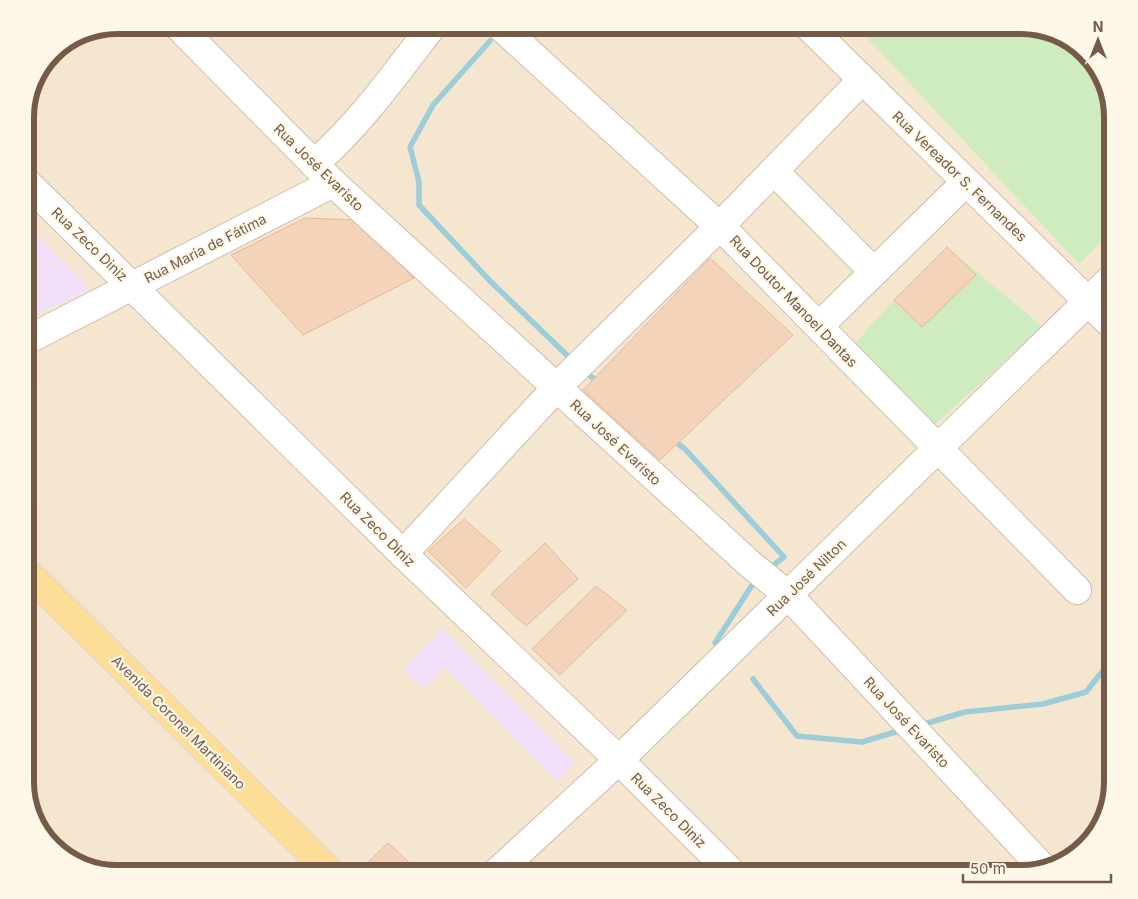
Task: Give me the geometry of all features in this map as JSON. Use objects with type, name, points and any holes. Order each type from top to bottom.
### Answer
[{"type":"main road","name":"Avenida Coronel Martiniano","points":[[34,579],[323,865]]},
{"type":"street","name":"Rua José Evaristo","points":[[186,34],[324,174],[571,373],[751,566],[788,595],[1039,863]]},
{"type":"street","name":"Rua Maria de Fátima","points":[[34,336],[132,285],[324,174],[335,145],[372,103],[426,34]]},
{"type":"street","name":"Rua Doutor Manoel Dantas","points":[[509,34],[720,226],[1077,590]]},
{"type":"street","name":"Rua Vereador S. Fernandes","points":[[816,34],[1104,317]]},
{"type":"street","points":[[403,554],[571,373],[720,226],[862,80]]},
{"type":"street","points":[[774,171],[874,272]]},
{"type":"street","points":[[819,326],[966,182]]},
{"type":"street","name":"Rua Zeco Diniz","points":[[34,190],[403,554],[619,760],[724,865]]},
{"type":"street","name":"Rua José Nilton","points":[[505,865],[619,760],[1104,285]]},
{"type":"shaded area","points":[[106,34],[862,34],[1079,263],[1104,239],[1104,782],[1103,798],[1093,824],[1084,837],[1058,857],[1037,864],[1021,865],[117,865],[101,864],[75,854],[62,845],[42,819],[34,788],[34,111],[42,80],[62,54],[75,45],[90,38]]},
{"type":"shaded area","points":[[34,231],[90,290],[34,315]]},
{"type":"shaded area","points":[[443,629],[575,763],[557,781],[445,667],[424,689],[404,668]]},
{"type":"green space","points":[[862,34],[1037,35],[1053,40],[1073,52],[1073,65],[1086,65],[1096,80],[1104,106],[1104,239],[1079,264]]},
{"type":"green space","points":[[947,247],[1043,327],[933,426],[851,348],[894,300]]},
{"type":"building","points":[[305,218],[356,220],[414,278],[303,335],[231,255]]},
{"type":"building","points":[[947,247],[976,275],[922,327],[894,300]]},
{"type":"building","points":[[710,258],[793,335],[660,460],[583,390]]},
{"type":"building","points":[[464,519],[501,551],[466,588],[428,551]]},
{"type":"building","points":[[545,543],[578,579],[526,626],[491,594]]},
{"type":"building","points":[[596,586],[627,610],[560,675],[532,649]]},
{"type":"building","points":[[388,843],[412,865],[365,865]]},
{"type":"waterway","points":[[490,41],[433,105],[410,147],[419,182],[419,205],[491,282],[573,361]]},
{"type":"waterway","points":[[583,371],[600,383]]},
{"type":"waterway","points":[[672,439],[685,449],[784,557],[767,570]]},
{"type":"waterway","points":[[722,649],[715,643],[756,579]]},
{"type":"waterway","points":[[921,725],[965,712],[1043,704],[1086,692],[1104,669]]},
{"type":"waterway","points":[[753,679],[797,736],[862,742],[902,730]]}]
